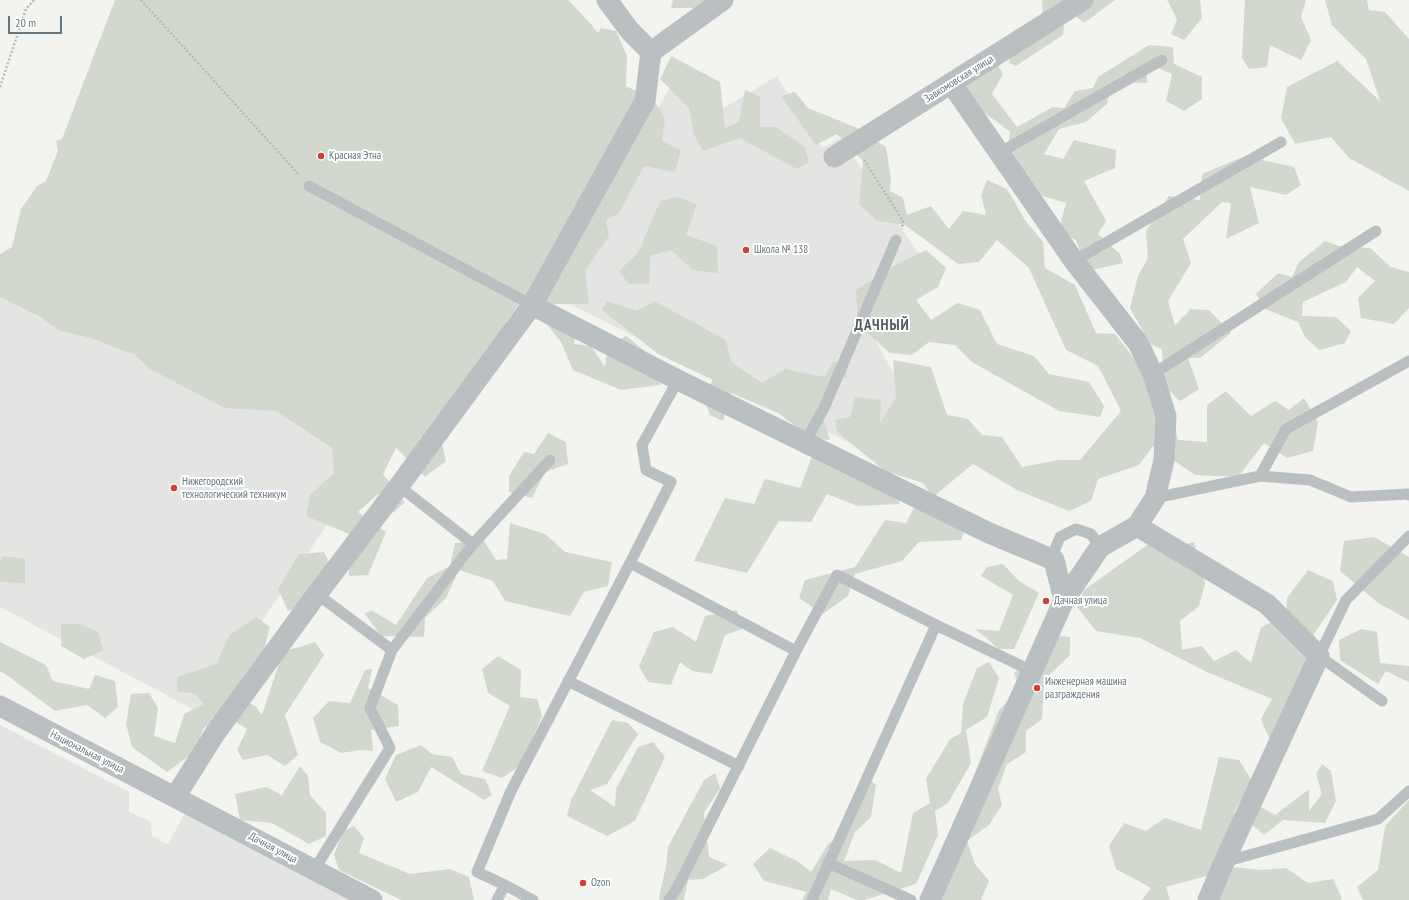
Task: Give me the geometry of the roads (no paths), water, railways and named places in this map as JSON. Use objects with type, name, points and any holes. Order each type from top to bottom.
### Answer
[{"type":"street","points":[[607,0],[630,31],[651,52]]},
{"type":"street","points":[[175,797],[216,732],[532,305],[645,101],[651,52],[723,0]]},
{"type":"street","name":"Завкомовская улица","points":[[834,157],[1083,0]]},
{"type":"street","points":[[930,900],[1064,600],[1100,547],[1137,526],[1155,498],[1164,460],[1166,416],[1153,374],[1138,343],[1074,261],[951,83]]},
{"type":"street","points":[[532,305],[678,380],[989,533],[1054,560],[1064,600]]},
{"type":"street","points":[[1137,526],[1267,604],[1319,656],[1208,900]]},
{"type":"street","name":"Национальная улица","points":[[0,706],[175,797]]},
{"type":"street","name":"Дачная улица","points":[[175,797],[372,900]]},
{"type":"lane","points":[[1000,153],[1162,60]]},
{"type":"lane","points":[[1074,261],[1281,142]]},
{"type":"lane","points":[[308,186],[532,305]]},
{"type":"lane","points":[[1153,374],[1376,231]]},
{"type":"lane","points":[[805,442],[824,408],[896,240]]},
{"type":"lane","points":[[1260,476],[1286,429],[1409,361]]},
{"type":"lane","points":[[533,900],[477,872],[511,791],[671,482],[646,470],[642,445],[678,380]]},
{"type":"lane","points":[[314,870],[390,748],[370,708],[392,650],[473,544],[550,460]]},
{"type":"lane","points":[[1155,498],[1260,476],[1310,480],[1351,497],[1409,495]]},
{"type":"lane","points":[[398,486],[473,544]]},
{"type":"lane","points":[[1054,560],[1055,549],[1060,537],[1076,529],[1091,534],[1100,547]]},
{"type":"lane","points":[[1382,701],[1319,656],[1346,600],[1409,536]]},
{"type":"lane","points":[[630,563],[796,650]]},
{"type":"lane","points":[[669,900],[677,888],[739,766],[796,650],[837,575],[1032,671]]},
{"type":"lane","points":[[317,594],[392,650]]},
{"type":"lane","points":[[812,900],[936,625]]},
{"type":"lane","points":[[568,681],[739,766]]},
{"type":"lane","points":[[1224,862],[1378,819],[1409,791]]},
{"type":"lane","points":[[828,863],[911,900]]},
{"type":"lane","points":[[497,900],[505,885]]},
{"type":"place","name":"Красная Этна","points":[[321,156]]},
{"type":"place","name":"Школа № 138","points":[[746,250]]},
{"type":"place","name":"Нижегородский технологический техникум","points":[[174,488]]},
{"type":"place","name":"Дачная улица","points":[[1046,601]]},
{"type":"place","name":"Инженерная машина разграждения","points":[[1037,688]]},
{"type":"place","name":"Ozon","points":[[583,883]]},
{"type":"district","name":"ДАЧНЫЙ","points":[[882,326]]}]
